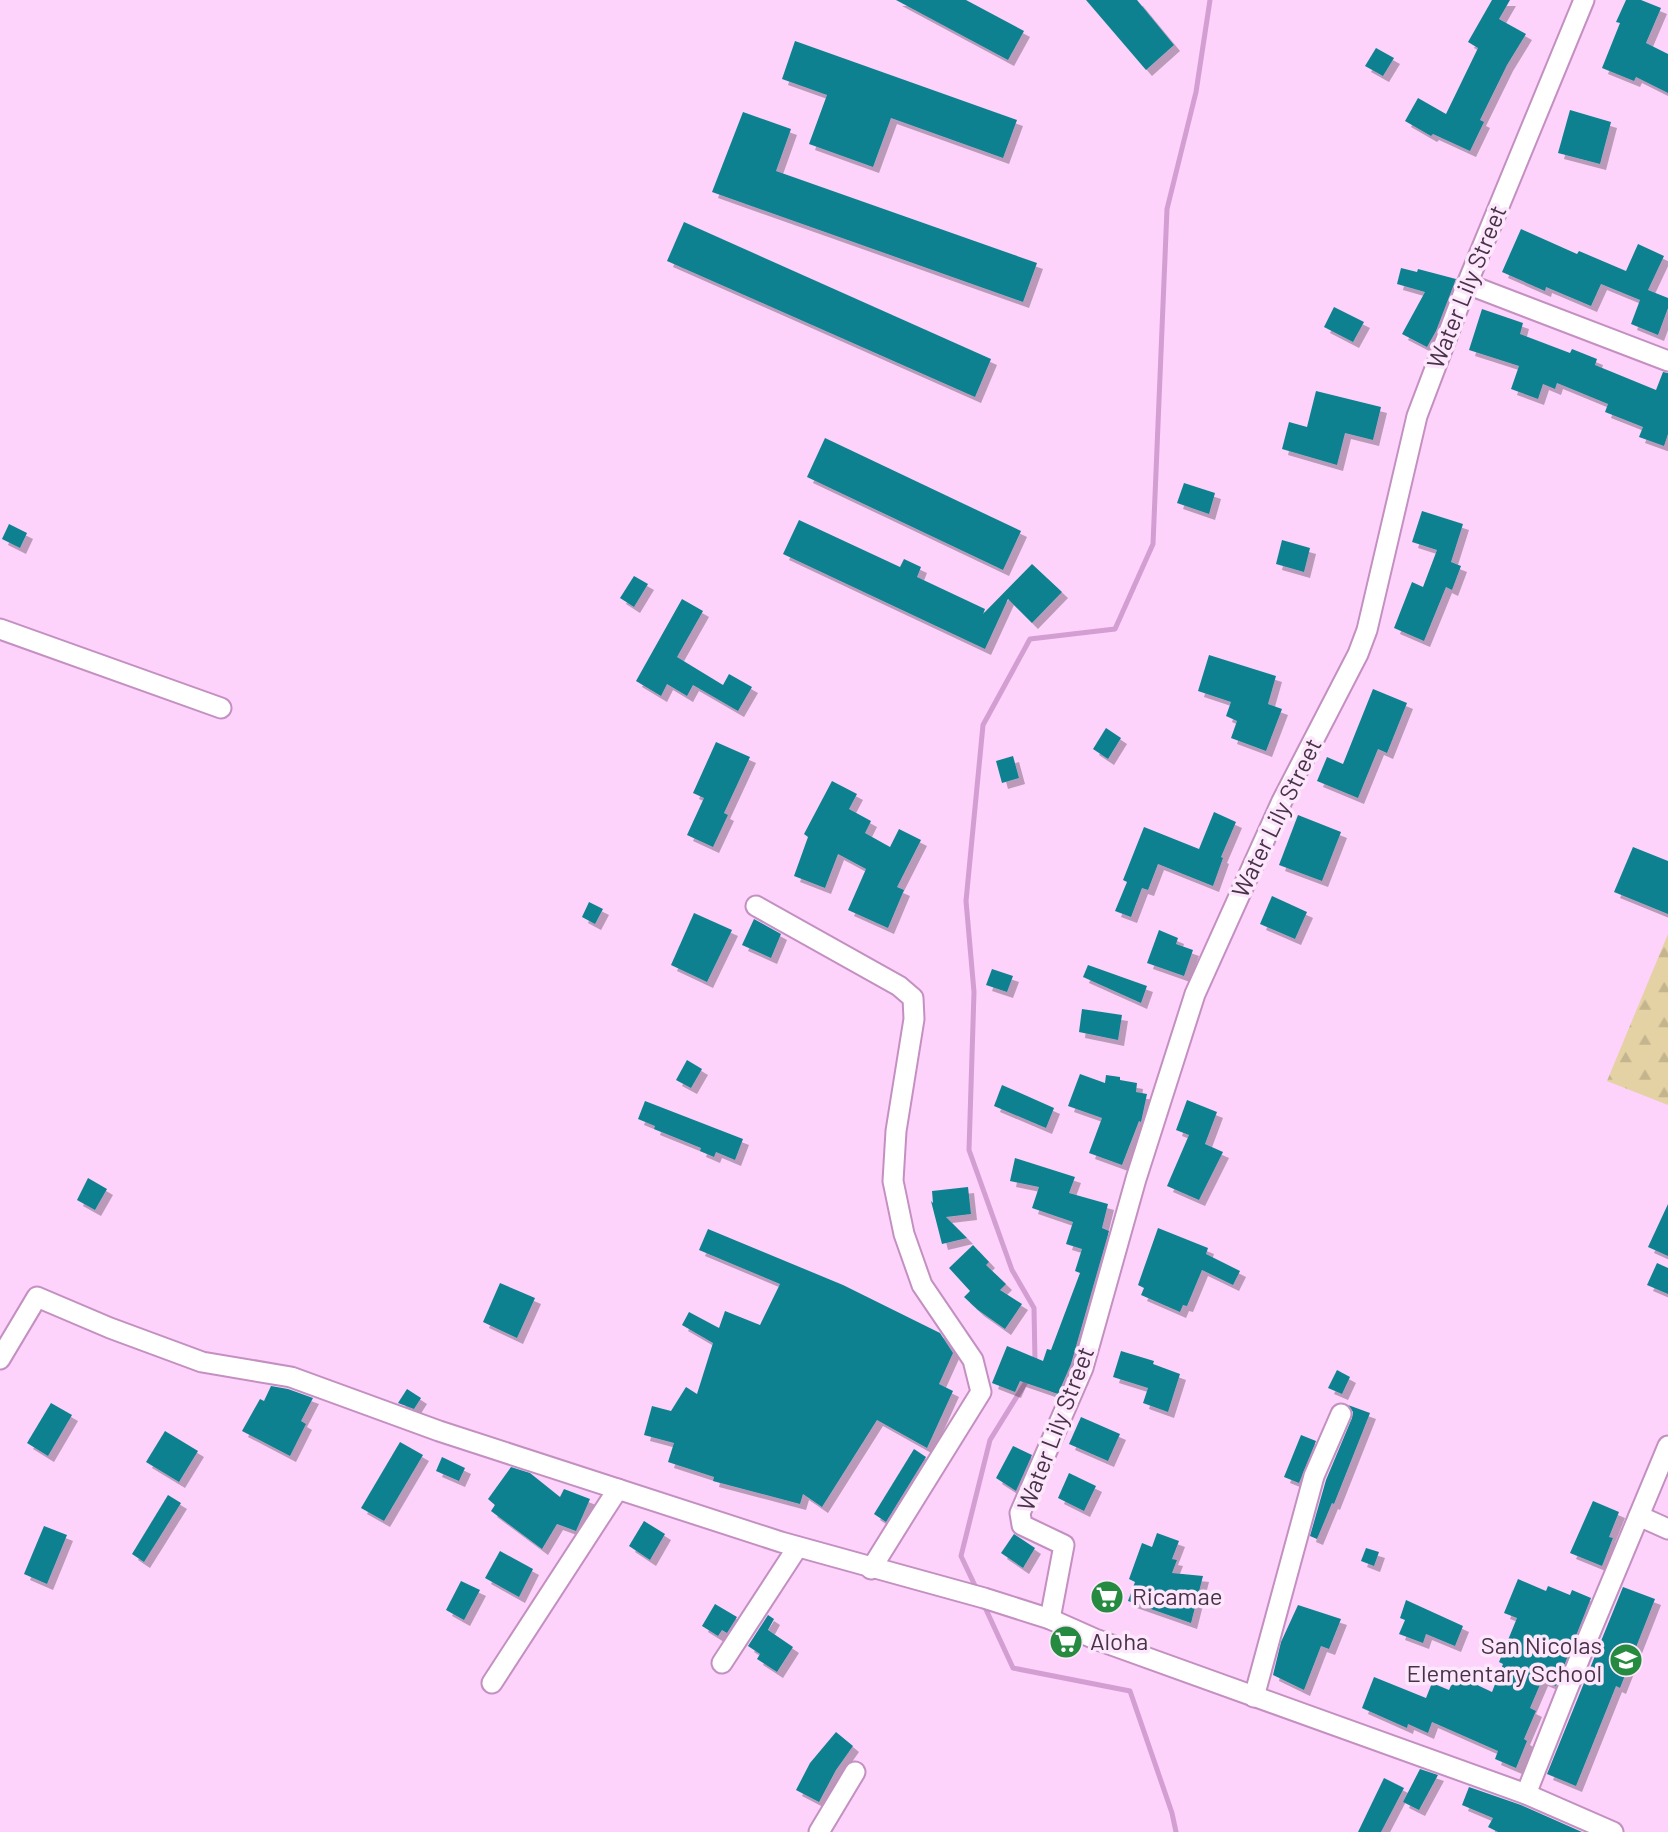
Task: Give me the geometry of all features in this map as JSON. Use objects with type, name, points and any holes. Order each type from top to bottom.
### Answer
[{"type":"street","name":"Water Lily Street","points":[[1050,1619],[1064,1545],[1021,1525],[1020,1513],[1083,1368],[1136,1179],[1195,994],[1282,801],[1358,654],[1367,630],[1417,416],[1467,284],[1584,0]]},
{"type":"street","points":[[1467,284],[1668,361]]},
{"type":"street","points":[[0,629],[221,708]]},
{"type":"street","points":[[756,906],[899,986],[913,998],[914,1019],[895,1130],[893,1181],[904,1234],[922,1285],[973,1360],[981,1392],[871,1569]]},
{"type":"street","points":[[0,1359],[37,1297],[202,1362],[291,1377],[427,1427],[797,1548],[984,1598],[1050,1619],[1095,1639],[1526,1794],[1609,1831]]},
{"type":"street","points":[[1254,1697],[1314,1476],[1341,1414]]},
{"type":"street","points":[[1526,1794],[1668,1446]]},
{"type":"street","points":[[492,1684],[618,1489]]},
{"type":"street","points":[[1639,1516],[1668,1529]]},
{"type":"street","points":[[722,1663],[797,1548]]},
{"type":"street","points":[[819,1832],[855,1772]]},
{"type":"green space","points":[[1668,934],[1668,1105],[1607,1081]]},
{"type":"building","points":[[896,0],[966,0],[1024,31],[1008,60]]},
{"type":"building","points":[[1086,0],[1137,0],[1174,45],[1146,70]]},
{"type":"building","points":[[1492,0],[1510,0],[1499,19],[1526,34],[1507,65],[1480,120],[1484,122],[1470,151],[1433,134],[1431,136],[1405,121],[1418,98],[1446,114],[1478,48],[1468,42]]},
{"type":"building","points":[[1626,0],[1641,0],[1661,8],[1646,43],[1668,54],[1668,93],[1636,77],[1634,81],[1602,68],[1620,23],[1616,22]]},
{"type":"building","points":[[795,41],[1017,120],[1003,158],[891,118],[873,167],[809,144],[827,95],[782,79]]},
{"type":"building","points":[[1376,48],[1394,58],[1383,76],[1365,66]]},
{"type":"building","points":[[1570,110],[1611,122],[1600,164],[1558,153]]},
{"type":"building","points":[[743,112],[791,129],[776,171],[1037,263],[1023,302],[712,192]]},
{"type":"building","points":[[684,222],[991,359],[975,397],[667,261]]},
{"type":"building","points":[[1521,229],[1577,254],[1579,251],[1626,271],[1638,244],[1664,256],[1648,290],[1668,298],[1668,308],[1658,335],[1631,324],[1640,300],[1601,284],[1591,306],[1546,287],[1545,291],[1502,272]]},
{"type":"building","points":[[1401,268],[1417,272],[1418,269],[1456,279],[1427,347],[1402,334],[1425,292],[1397,284]]},
{"type":"building","points":[[1334,307],[1364,322],[1353,342],[1324,327]]},
{"type":"building","points":[[1482,309],[1523,323],[1520,334],[1570,353],[1572,349],[1597,359],[1595,365],[1656,390],[1663,372],[1668,373],[1668,434],[1664,446],[1639,437],[1643,427],[1605,412],[1608,404],[1557,383],[1555,389],[1543,384],[1538,399],[1511,389],[1519,366],[1469,350]]},
{"type":"building","points":[[1316,391],[1381,407],[1373,440],[1345,433],[1337,465],[1282,449],[1289,422],[1307,427]]},
{"type":"building","points":[[825,438],[1021,531],[1003,570],[807,477]]},
{"type":"building","points":[[1184,483],[1215,493],[1209,514],[1177,503]]},
{"type":"building","points":[[1422,511],[1463,524],[1451,562],[1461,566],[1452,590],[1446,587],[1424,641],[1394,628],[1412,582],[1423,587],[1437,550],[1412,542]]},
{"type":"building","points":[[799,520],[900,567],[904,559],[921,567],[917,577],[985,609],[983,614],[1032,564],[1062,592],[1032,623],[1008,599],[985,649],[783,554]]},
{"type":"building","points":[[9,524],[27,533],[20,548],[2,539]]},
{"type":"building","points":[[1282,540],[1310,548],[1304,572],[1276,564]]},
{"type":"building","points":[[634,576],[648,584],[634,607],[620,598]]},
{"type":"building","points":[[682,599],[703,611],[677,657],[723,685],[729,674],[752,687],[738,711],[693,685],[687,696],[667,684],[661,696],[636,681]]},
{"type":"building","points":[[1209,655],[1276,676],[1268,704],[1282,709],[1266,751],[1231,738],[1237,721],[1226,716],[1231,702],[1198,691]]},
{"type":"building","points":[[1373,689],[1407,703],[1387,753],[1378,749],[1358,798],[1317,781],[1327,757],[1343,764]]},
{"type":"building","points":[[1106,728],[1121,738],[1108,759],[1093,749]]},
{"type":"building","points":[[716,742],[750,757],[724,813],[728,815],[713,847],[687,835],[704,798],[693,793]]},
{"type":"building","points":[[1013,756],[1019,778],[1002,783],[996,761]]},
{"type":"building","points":[[832,781],[857,794],[849,809],[871,821],[865,833],[890,847],[899,829],[921,840],[897,887],[904,890],[888,928],[848,910],[866,869],[838,854],[825,888],[794,876],[808,837],[804,834]]},
{"type":"building","points":[[1214,812],[1236,822],[1221,857],[1223,858],[1213,886],[1158,864],[1148,890],[1142,888],[1131,917],[1115,911],[1127,882],[1123,880],[1144,827],[1199,849]]},
{"type":"building","points":[[1298,815],[1341,832],[1322,881],[1279,865]]},
{"type":"building","points":[[1633,847],[1668,861],[1668,914],[1614,892]]},
{"type":"building","points":[[1272,896],[1307,912],[1295,939],[1260,924]]},
{"type":"building","points":[[589,902],[603,909],[595,924],[582,917]]},
{"type":"building","points":[[694,913],[732,930],[707,982],[671,965]]},
{"type":"building","points":[[754,919],[781,934],[771,958],[742,945]]},
{"type":"building","points":[[1159,930],[1178,938],[1176,944],[1193,950],[1184,976],[1147,963]]},
{"type":"building","points":[[1088,965],[1147,986],[1141,1003],[1083,977]]},
{"type":"building","points":[[992,969],[1013,976],[1007,992],[986,985]]},
{"type":"building","points":[[1082,1009],[1122,1015],[1118,1040],[1079,1032]]},
{"type":"building","points":[[687,1060],[702,1069],[691,1088],[676,1080]]},
{"type":"building","points":[[1080,1074],[1105,1083],[1106,1075],[1120,1077],[1120,1080],[1137,1083],[1136,1092],[1147,1094],[1141,1122],[1139,1121],[1122,1165],[1089,1153],[1102,1118],[1068,1106]]},
{"type":"building","points":[[1002,1085],[1054,1108],[1046,1128],[994,1106]]},
{"type":"building","points":[[1187,1100],[1217,1112],[1205,1144],[1223,1152],[1199,1200],[1167,1186],[1189,1135],[1176,1130]]},
{"type":"building","points":[[645,1101],[743,1139],[735,1160],[716,1152],[714,1157],[700,1151],[701,1148],[654,1129],[655,1126],[638,1119]]},
{"type":"building","points":[[1015,1158],[1075,1177],[1069,1193],[1108,1204],[1102,1228],[1109,1231],[1071,1364],[1058,1394],[1020,1381],[1015,1392],[992,1383],[1007,1346],[1043,1361],[1047,1349],[1051,1350],[1080,1273],[1075,1271],[1082,1249],[1066,1244],[1073,1222],[1032,1208],[1039,1187],[1010,1181]]},
{"type":"building","points":[[88,1178],[107,1189],[95,1210],[77,1200]]},
{"type":"building","points":[[968,1187],[971,1214],[946,1217],[967,1238],[942,1244],[931,1201],[933,1203],[932,1191]]},
{"type":"building","points":[[1668,1204],[1668,1256],[1648,1247]]},
{"type":"building","points":[[1158,1228],[1208,1248],[1206,1254],[1240,1271],[1233,1285],[1202,1270],[1187,1306],[1183,1305],[1180,1312],[1141,1295],[1144,1288],[1138,1285]]},
{"type":"building","points":[[708,1229],[843,1285],[940,1333],[953,1353],[939,1384],[953,1391],[927,1448],[877,1420],[822,1507],[803,1494],[800,1504],[713,1481],[714,1477],[668,1462],[674,1443],[644,1435],[652,1406],[671,1411],[686,1387],[697,1394],[713,1343],[682,1325],[689,1312],[719,1328],[725,1311],[760,1325],[780,1284],[699,1250]]},
{"type":"building","points":[[973,1245],[989,1262],[986,1265],[1006,1284],[1000,1290],[1022,1304],[1005,1329],[964,1297],[970,1291],[949,1268]]},
{"type":"building","points":[[1657,1263],[1668,1268],[1668,1294],[1647,1285]]},
{"type":"building","points":[[500,1283],[535,1298],[517,1338],[483,1322]]},
{"type":"building","points":[[1121,1351],[1154,1361],[1153,1364],[1180,1374],[1168,1412],[1143,1403],[1148,1388],[1113,1377]]},
{"type":"building","points":[[1337,1370],[1350,1377],[1342,1394],[1328,1388]]},
{"type":"building","points":[[271,1386],[313,1398],[301,1421],[306,1424],[290,1456],[242,1431],[260,1399],[264,1401]]},
{"type":"building","points":[[407,1389],[421,1398],[414,1409],[398,1403]]},
{"type":"building","points":[[51,1403],[72,1415],[48,1456],[27,1443]]},
{"type":"building","points":[[1348,1405],[1370,1413],[1317,1539],[1310,1536],[1326,1480],[1352,1418],[1353,1412]]},
{"type":"building","points":[[1081,1417],[1120,1434],[1108,1461],[1069,1444]]},
{"type":"building","points":[[165,1431],[198,1451],[179,1482],[146,1462]]},
{"type":"building","points":[[1301,1435],[1316,1441],[1299,1483],[1284,1477]]},
{"type":"building","points":[[400,1442],[423,1455],[384,1521],[361,1508]]},
{"type":"building","points":[[1013,1446],[1032,1455],[1016,1491],[996,1478]]},
{"type":"building","points":[[914,1449],[926,1457],[886,1522],[874,1514]]},
{"type":"building","points":[[442,1457],[465,1468],[459,1481],[436,1471]]},
{"type":"building","points":[[511,1467],[530,1473],[560,1497],[564,1489],[590,1499],[576,1531],[557,1524],[542,1549],[491,1511],[495,1505],[488,1499]]},
{"type":"building","points":[[1069,1473],[1096,1486],[1084,1511],[1058,1498]]},
{"type":"building","points":[[168,1495],[181,1503],[144,1562],[132,1554]]},
{"type":"building","points":[[1593,1501],[1619,1512],[1602,1566],[1570,1553]]},
{"type":"building","points":[[644,1521],[665,1534],[650,1560],[629,1546]]},
{"type":"building","points":[[44,1526],[67,1535],[47,1584],[24,1574]]},
{"type":"building","points":[[1157,1533],[1179,1541],[1172,1559],[1177,1560],[1172,1573],[1203,1576],[1191,1623],[1128,1601],[1135,1582],[1129,1579],[1142,1543],[1152,1547]]},
{"type":"building","points":[[1014,1534],[1035,1548],[1023,1568],[1001,1553]]},
{"type":"building","points":[[1366,1548],[1379,1552],[1374,1566],[1361,1561]]},
{"type":"building","points":[[500,1551],[533,1569],[519,1597],[485,1578]]},
{"type":"building","points":[[1518,1579],[1546,1591],[1548,1586],[1570,1595],[1572,1590],[1591,1598],[1556,1686],[1542,1680],[1530,1708],[1536,1711],[1516,1768],[1495,1759],[1498,1751],[1432,1722],[1428,1733],[1408,1724],[1407,1728],[1362,1708],[1374,1677],[1426,1698],[1432,1683],[1449,1690],[1456,1675],[1492,1692],[1503,1664],[1499,1662],[1517,1618],[1504,1613]]},
{"type":"building","points":[[461,1581],[480,1590],[464,1620],[446,1610]]},
{"type":"building","points":[[1623,1587],[1655,1599],[1620,1688],[1616,1686],[1576,1786],[1547,1774]]},
{"type":"building","points":[[1406,1600],[1463,1626],[1455,1646],[1426,1634],[1423,1643],[1399,1634],[1405,1620],[1400,1618]]},
{"type":"building","points":[[715,1604],[737,1617],[727,1633],[722,1630],[718,1636],[702,1626]]},
{"type":"building","points":[[1298,1605],[1341,1619],[1329,1649],[1321,1646],[1304,1690],[1273,1675],[1281,1642]]},
{"type":"building","points":[[768,1615],[774,1619],[768,1630],[793,1647],[777,1672],[757,1659],[760,1654],[748,1646]]},
{"type":"building","points":[[836,1732],[853,1746],[819,1802],[796,1790],[810,1763]]},
{"type":"building","points":[[1420,1769],[1438,1775],[1419,1810],[1403,1802]]},
{"type":"building","points":[[1384,1778],[1404,1788],[1381,1832],[1358,1832]]},
{"type":"building","points":[[1469,1787],[1521,1805],[1582,1832],[1498,1832],[1488,1827],[1493,1818],[1462,1805]]},
{"type":"waterway","points":[[1035,1362],[1034,1308],[1012,1270],[969,1150],[974,992],[966,901],[983,725],[1030,639],[1115,629],[1153,544],[1167,209],[1196,92],[1210,0]]},
{"type":"waterway","points":[[977,1590],[961,1556],[990,1440],[1029,1377]]},
{"type":"waterway","points":[[983,1603],[1013,1668],[1130,1691],[1176,1832]]},
{"type":"place","name":"Ricamae","points":[[1107,1597]]},
{"type":"place","name":"Aloha","points":[[1066,1642]]},
{"type":"place","name":"San Nicolas Elementary School","points":[[1626,1660]]}]
